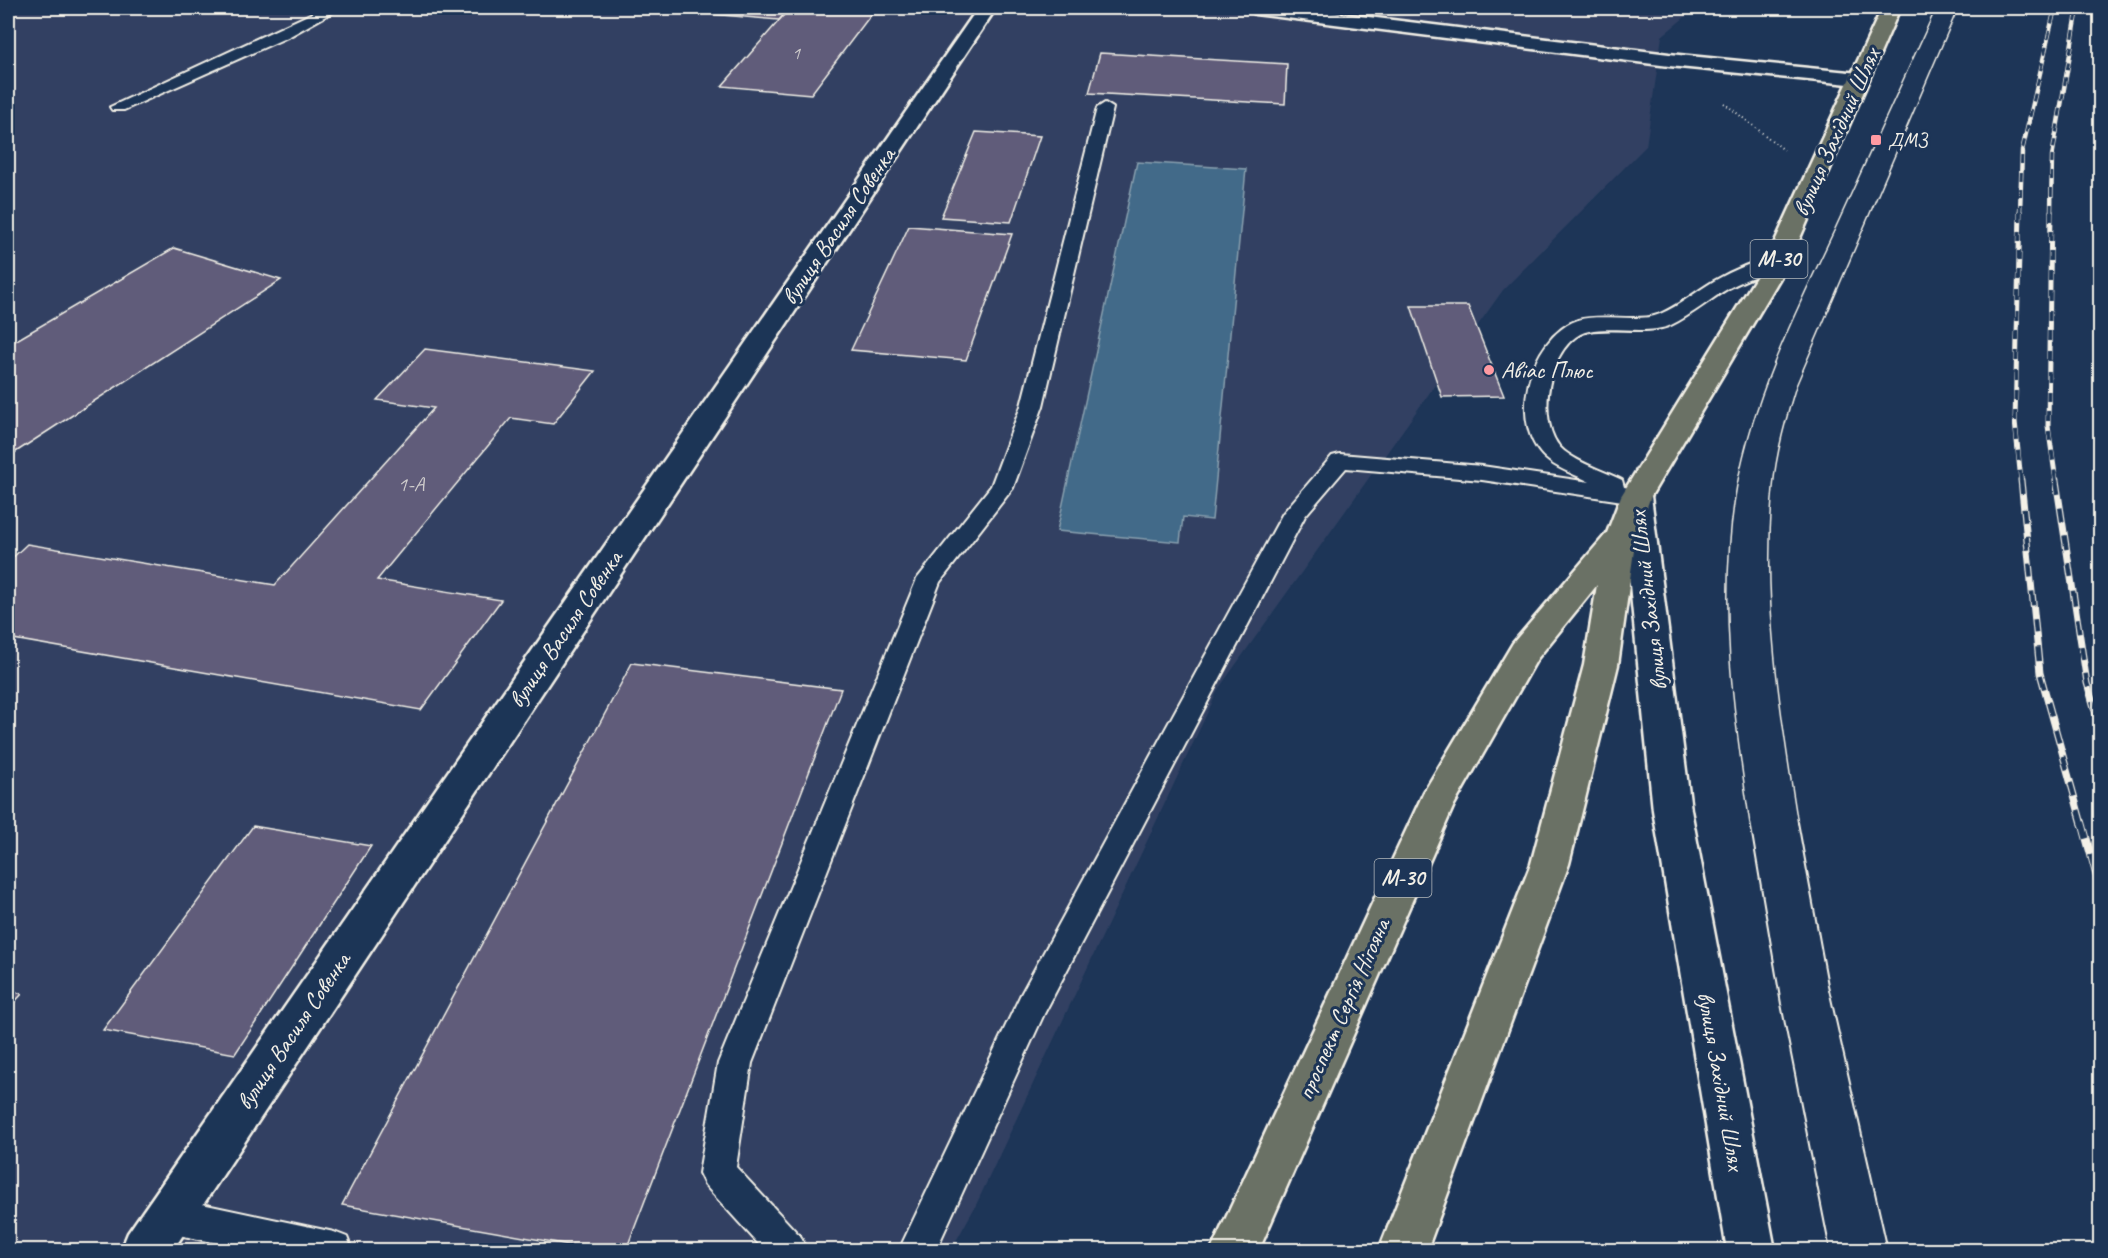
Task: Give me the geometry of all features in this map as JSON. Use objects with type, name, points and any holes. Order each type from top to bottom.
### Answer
[{"type":"highway","name":"вулиця Західний Шлях","points":[[1636,496],[1778,261],[1891,8]]},
{"type":"highway","name":"проспект Сергія Нігояна","points":[[1403,1251],[1550,864],[1601,665],[1621,536],[1636,496]]},
{"type":"highway","name":"проспект Сергія Нігояна","points":[[1235,1251],[1437,802],[1525,651],[1621,536]]},
{"type":"street","name":"вулиця Василя Совенка","points":[[145,1251],[987,8]]},
{"type":"street","points":[[1255,8],[1669,60],[1859,80]]},
{"type":"street","name":"вулиця Західний Шлях","points":[[1636,496],[1672,810],[1751,1251]]},
{"type":"lane","points":[[118,107],[285,33],[333,8]]},
{"type":"lane","points":[[788,1251],[717,1173],[735,1063],[929,579],[1002,488],[1032,406],[1105,108]]},
{"type":"lane","points":[[1636,496],[1556,456],[1542,436],[1537,416],[1538,387],[1548,356],[1563,335],[1584,325],[1663,321],[1724,283],[1778,261]]},
{"type":"lane","points":[[917,1251],[1031,1006],[1053,964],[1295,513],[1340,460],[1482,473],[1636,496]]},
{"type":"lane","points":[[169,1215],[334,1251]]},
{"type":"path","points":[[1669,60],[1817,175]]},
{"type":"shaded area","points":[[8,8],[1696,8],[1662,36],[1646,146],[1503,290],[1219,688],[975,1207],[951,1250],[8,1250]]},
{"type":"shaded area","points":[[1137,162],[1246,169],[1212,520],[1183,517],[1180,542],[1057,531]]},
{"type":"building","points":[[678,8],[790,8],[779,20],[674,11]]},
{"type":"building","points":[[790,8],[876,8],[811,94],[722,86]]},
{"type":"building","points":[[1100,53],[1287,64],[1285,104],[1089,93]]},
{"type":"building","points":[[976,132],[1040,136],[1011,222],[941,217]]},
{"type":"building","points":[[909,226],[1012,234],[966,360],[851,350]]},
{"type":"building","points":[[174,248],[281,280],[8,457],[8,345]]},
{"type":"building","points":[[1411,306],[1468,306],[1504,396],[1442,397]]},
{"type":"building","points":[[425,349],[595,371],[553,424],[511,418],[377,580],[501,600],[421,710],[8,638],[8,562],[27,544],[275,585],[434,408],[377,400]]},
{"type":"building","points":[[632,663],[841,689],[626,1250],[598,1250],[342,1205]]},
{"type":"building","points":[[253,826],[371,846],[235,1054],[103,1030]]},
{"type":"building","points":[[8,989],[22,994],[8,1009]]},
{"type":"tram line","points":[[1750,824],[1733,697],[1728,612],[1731,527],[1744,452],[1777,355],[1936,8]]},
{"type":"tram line","points":[[1798,824],[1779,698],[1771,614],[1770,530],[1774,475],[1779,449],[1796,386],[1958,8]]},
{"type":"tram line","points":[[1750,822],[1781,1004],[1830,1250]]},
{"type":"tram line","points":[[1798,822],[1828,985],[1888,1250]]},
{"type":"railway","points":[[2020,212],[2022,151],[2055,8]]},
{"type":"railway","points":[[2051,212],[2052,157],[2078,8]]},
{"type":"railway","points":[[2020,211],[2015,421],[2021,481]]},
{"type":"railway","points":[[2051,211],[2048,426],[2056,481]]},
{"type":"railway","points":[[2021,480],[2040,673],[2082,824]]},
{"type":"railway","points":[[2056,480],[2087,683],[2100,728]]},
{"type":"railway","points":[[2082,822],[2100,888]]},
{"type":"place","name":"ДМЗ","points":[[1876,140]]},
{"type":"place","name":"Авіас Плюс","points":[[1489,370]]}]
